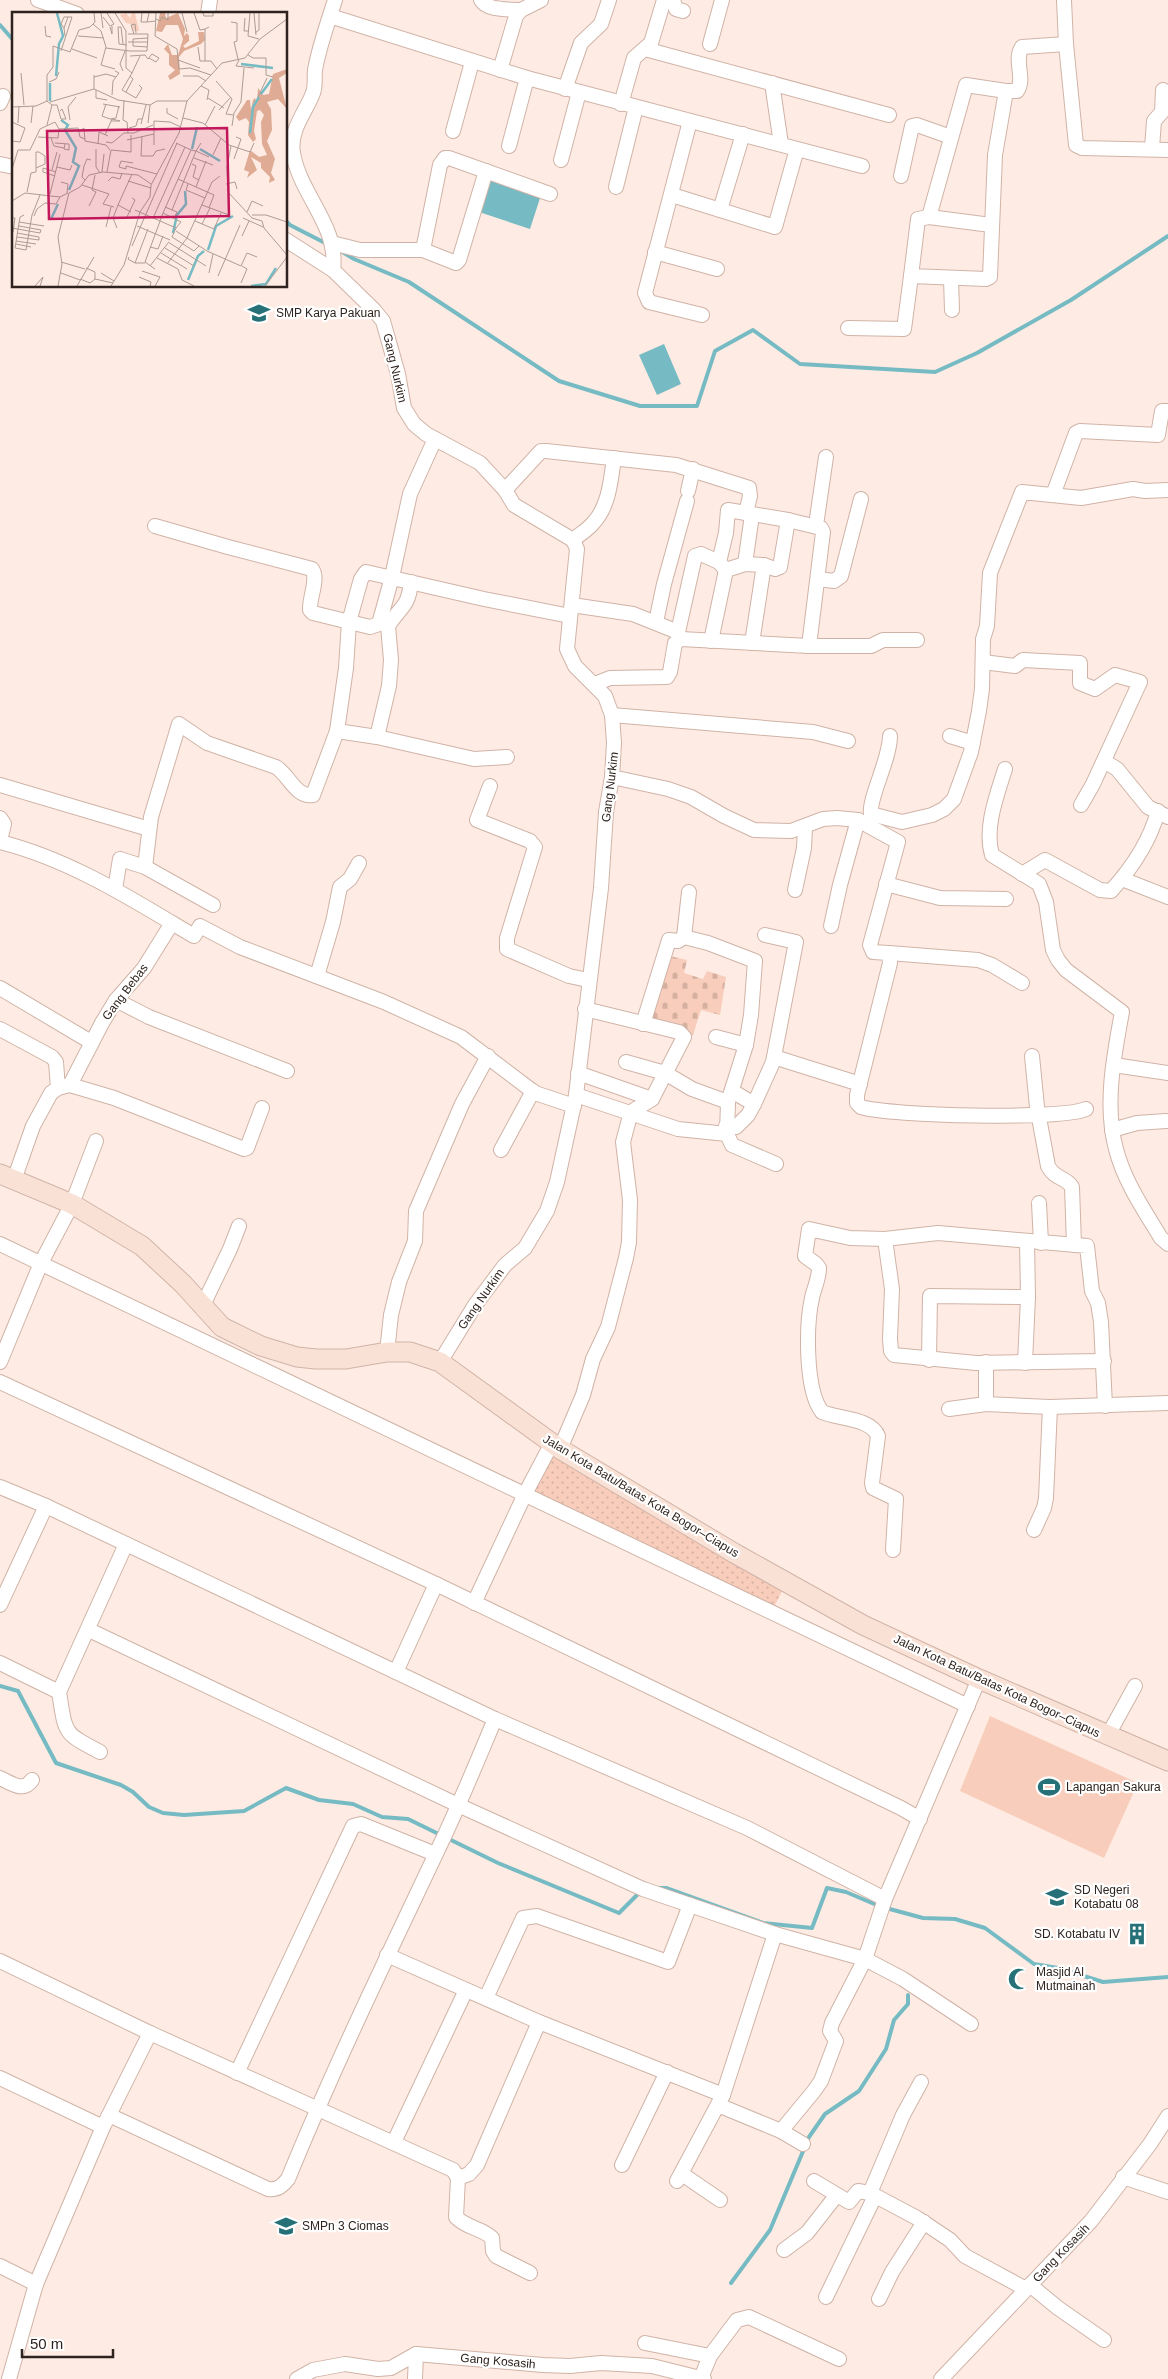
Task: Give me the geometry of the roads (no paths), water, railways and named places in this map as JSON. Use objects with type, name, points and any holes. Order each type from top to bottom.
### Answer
[{"type":"main road","name":"Jalan Kota Batu/Batas Kota Bogor–Ciapus","points":[[7,1177],[72,1204],[142,1246],[222,1327],[275,1351],[316,1359],[346,1358],[387,1352],[417,1353],[440,1362],[556,1446],[734,1553],[864,1625],[979,1680],[1107,1737],[1168,1761]]},
{"type":"street","points":[[38,0],[71,12]]},
{"type":"street","points":[[333,270],[333,248],[328,229],[303,183],[289,145],[298,121],[314,91],[315,70],[335,0]]},
{"type":"street","points":[[481,0],[486,5],[492,7],[520,10]]},
{"type":"street","points":[[500,70],[516,16],[520,10],[540,0]]},
{"type":"street","points":[[565,89],[581,43],[601,24],[609,0]]},
{"type":"street","points":[[621,104],[634,58],[653,38],[664,0]]},
{"type":"street","points":[[673,0],[676,9],[683,11]]},
{"type":"street","points":[[710,44],[722,0]]},
{"type":"street","points":[[1064,0],[1066,44],[1076,146],[1082,148],[1152,148],[1168,150]]},
{"type":"street","points":[[330,16],[472,62],[565,89],[862,166]]},
{"type":"street","points":[[929,217],[966,85],[1006,92],[1019,89],[1018,54],[1022,48],[1066,44]]},
{"type":"street","points":[[644,49],[889,115]]},
{"type":"street","points":[[453,131],[472,62]]},
{"type":"street","points":[[509,146],[527,78]]},
{"type":"street","points":[[772,83],[781,144]]},
{"type":"street","points":[[1152,148],[1154,121],[1162,112],[1163,90]]},
{"type":"street","points":[[561,160],[579,92]]},
{"type":"street","points":[[911,276],[951,279],[986,279],[990,277],[991,224],[996,154],[1006,92]]},
{"type":"street","points":[[616,187],[636,107]]},
{"type":"street","points":[[690,121],[672,195],[655,252],[645,298],[649,302],[702,315]]},
{"type":"street","points":[[901,176],[912,126],[917,125],[951,137]]},
{"type":"street","points":[[720,210],[744,134]]},
{"type":"street","points":[[672,195],[775,227],[795,156]]},
{"type":"street","points":[[423,250],[440,165],[443,159],[450,158],[550,194]]},
{"type":"street","points":[[333,248],[423,250],[456,263],[459,260],[486,171]]},
{"type":"street","points":[[848,328],[904,329],[916,222],[922,217],[991,224]]},
{"type":"street","name":"Gang Nurkim","points":[[288,241],[333,270],[374,310],[383,322],[398,374],[404,408],[420,430],[480,464],[505,490],[514,504],[573,540],[577,549],[567,642],[569,655],[575,666],[605,696],[612,715],[614,743],[612,777],[606,812],[601,888],[588,980],[575,1100],[557,1182],[547,1211],[525,1248],[505,1265],[475,1305],[440,1362]]},
{"type":"street","points":[[655,252],[717,269]]},
{"type":"street","points":[[951,279],[952,310]]},
{"type":"street","points":[[1053,495],[1076,433],[1080,431],[1163,438],[1162,411],[1168,411]]},
{"type":"street","points":[[155,526],[228,548],[312,569],[315,575],[310,610],[318,615],[370,627],[378,624],[392,577],[410,494],[435,439]]},
{"type":"street","points":[[505,490],[541,452],[554,451],[693,469],[749,488],[746,564]]},
{"type":"street","points":[[816,525],[826,457]]},
{"type":"street","points":[[573,540],[594,522],[599,515],[609,492],[614,458]]},
{"type":"street","points":[[656,622],[693,469]]},
{"type":"street","points":[[890,736],[886,764],[870,810],[871,814],[902,822],[932,815],[944,809],[954,799],[974,743],[982,689],[983,639],[987,626],[990,573],[1022,492],[1081,498],[1133,489],[1145,491],[1168,490]]},
{"type":"street","points":[[818,580],[834,581],[841,576],[861,499]]},
{"type":"street","points":[[712,641],[728,510],[816,525],[821,528],[824,537],[809,646]]},
{"type":"street","points":[[595,684],[610,678],[667,677],[670,672],[675,643],[680,635],[696,556],[701,554],[722,566],[764,565],[775,569],[780,567],[788,520]]},
{"type":"street","points":[[752,643],[764,565]]},
{"type":"street","points":[[145,867],[149,829],[162,776],[179,724],[206,743],[276,767],[282,771],[299,792],[312,796],[319,782],[337,731],[346,668],[349,622],[363,574],[370,572],[484,599],[571,611],[617,610],[656,622],[680,635],[712,641],[809,646],[871,646],[884,640],[917,640]]},
{"type":"street","points":[[377,737],[389,686],[391,660],[388,626],[405,606],[412,582]]},
{"type":"street","points":[[983,662],[1015,666],[1023,660],[1080,663],[1080,683],[1095,689],[1115,675],[1140,682],[1093,784],[1080,805]]},
{"type":"street","points":[[612,715],[813,732],[848,741]]},
{"type":"street","points":[[337,731],[377,737],[474,759],[507,757]]},
{"type":"street","points":[[950,736],[974,743]]},
{"type":"street","points":[[1022,874],[1045,860],[1106,892],[1111,891],[1122,879],[1163,814],[1148,806],[1117,769],[1104,761]]},
{"type":"street","points":[[1005,769],[995,803],[989,845],[992,855],[1035,880],[1044,893],[1050,933],[1058,960],[1066,970],[1122,1012],[1114,1066],[1112,1130],[1122,1168],[1139,1201],[1167,1242]]},
{"type":"street","points":[[612,777],[668,789],[691,797],[749,829],[782,832],[805,827],[822,819],[837,818],[858,820],[898,842]]},
{"type":"street","points":[[0,785],[149,829]]},
{"type":"street","points":[[490,786],[477,820],[530,842],[535,847],[507,938],[507,949],[569,976],[588,980]]},
{"type":"street","points":[[0,818],[4,824],[0,842],[49,860],[115,889],[194,936],[200,926],[244,949],[384,1002],[461,1037],[539,1095],[575,1100],[631,1112],[678,1129],[726,1130],[736,1127],[754,1104],[774,1057],[796,942],[765,935]]},
{"type":"street","points":[[831,926],[858,820]]},
{"type":"street","points":[[902,822],[870,945],[873,952],[978,960],[1022,982]]},
{"type":"street","points":[[795,890],[804,848],[805,827]]},
{"type":"street","points":[[115,889],[120,860],[145,867],[213,905]]},
{"type":"street","points":[[317,976],[332,927],[340,887],[350,879],[359,863]]},
{"type":"street","points":[[1122,879],[1168,897]]},
{"type":"street","points":[[886,884],[940,898],[1006,899]]},
{"type":"street","points":[[643,1024],[668,942],[682,940],[684,937],[689,892]]},
{"type":"street","name":"Gang Bebas","points":[[7,1177],[51,1094],[64,1086],[116,1000],[144,968],[172,923]]},
{"type":"street","points":[[684,937],[716,945],[756,961],[746,1045],[730,1097],[726,1130],[732,1145],[776,1164]]},
{"type":"street","points":[[889,953],[890,963],[857,1103],[866,1108],[909,1113],[1039,1114],[1077,1112],[1086,1109]]},
{"type":"street","points":[[0,988],[91,1042]]},
{"type":"street","points":[[116,1000],[149,1017],[287,1071]]},
{"type":"street","points":[[474,1603],[525,1494],[556,1446],[583,1395],[593,1359],[608,1327],[629,1242],[630,1200],[623,1142],[631,1112],[652,1099],[684,1037],[679,1032],[586,1009]]},
{"type":"street","points":[[0,1029],[52,1057],[64,1086],[114,1098],[244,1149],[247,1148],[262,1108]]},
{"type":"street","points":[[716,1037],[746,1045]]},
{"type":"street","points":[[387,1352],[391,1315],[400,1282],[416,1240],[416,1211],[462,1104],[488,1056]]},
{"type":"street","points":[[1032,1056],[1048,1166],[1052,1174],[1072,1187],[1074,1245]]},
{"type":"street","points":[[774,1057],[860,1084]]},
{"type":"street","points":[[626,1062],[666,1073],[692,1089],[754,1104]]},
{"type":"street","points":[[1114,1066],[1168,1074]]},
{"type":"street","points":[[578,1073],[652,1099]]},
{"type":"street","points":[[502,1150],[533,1091]]},
{"type":"street","points":[[1112,1130],[1166,1120]]},
{"type":"street","points":[[0,1362],[41,1263],[72,1204],[96,1141]]},
{"type":"street","points":[[1025,1363],[1028,1296],[1039,1203]]},
{"type":"street","points":[[202,1305],[230,1249],[239,1226]]},
{"type":"street","points":[[893,1550],[896,1499],[873,1488],[872,1484],[878,1436],[876,1431],[868,1425],[822,1412],[817,1406],[813,1392],[809,1352],[810,1314],[819,1268],[807,1259],[804,1252],[808,1232],[811,1229],[841,1237],[886,1239],[938,1233],[1088,1247],[1090,1280],[1099,1308],[1104,1361],[1105,1406]]},
{"type":"street","points":[[886,1239],[892,1289],[891,1351],[894,1355],[929,1360],[986,1362],[1104,1361]]},
{"type":"street","points":[[0,1244],[968,1706]]},
{"type":"street","points":[[929,1360],[930,1296],[1028,1296]]},
{"type":"street","points":[[986,1362],[986,1404]]},
{"type":"street","points":[[0,1382],[436,1584],[920,1819]]},
{"type":"street","points":[[949,1408],[986,1404],[1050,1407],[1168,1403]]},
{"type":"street","points":[[1034,1530],[1044,1508],[1046,1498],[1050,1407]]},
{"type":"street","points":[[0,1487],[46,1506],[495,1719],[747,1828],[884,1900]]},
{"type":"street","points":[[0,1605],[46,1506]]},
{"type":"street","points":[[100,1752],[69,1734],[65,1724],[60,1692],[126,1544]]},
{"type":"street","points":[[396,1672],[436,1584]]},
{"type":"street","points":[[89,1630],[458,1806],[643,1889],[775,1934],[865,1959],[903,1979],[972,2024]]},
{"type":"street","points":[[0,1663],[60,1692]]},
{"type":"street","points":[[781,2131],[821,2081],[836,2041],[830,2031],[832,2023],[865,1959],[884,1900],[979,1680]]},
{"type":"street","points":[[1107,1737],[1135,1686]]},
{"type":"street","points":[[0,2078],[272,2189],[279,2188],[288,2179],[317,2109],[387,1955],[448,1829],[495,1719]]},
{"type":"street","points":[[0,1778],[20,1787],[26,1786],[32,1780]]},
{"type":"street","points":[[237,2073],[352,1826],[361,1824],[438,1848]]},
{"type":"street","points":[[486,1998],[526,1916],[537,1916],[668,1962],[690,1905]]},
{"type":"street","points":[[720,2200],[679,2177],[721,2100],[775,1934]]},
{"type":"street","points":[[387,1955],[539,2022],[638,2059],[667,2072],[803,2144]]},
{"type":"street","points":[[0,1961],[150,2033],[453,2170],[458,2178],[456,2217],[463,2223],[485,2231],[492,2238],[493,2251],[496,2256],[530,2273]]},
{"type":"street","points":[[394,2142],[466,1990]]},
{"type":"street","points":[[458,2178],[469,2174],[477,2165],[539,2022]]},
{"type":"street","points":[[9,2379],[36,2284],[106,2121],[150,2033]]},
{"type":"street","points":[[622,2165],[667,2072]]},
{"type":"street","points":[[826,2297],[873,2194],[903,2115],[921,2082]]},
{"type":"street","name":"Gang Kosasih","points":[[942,2379],[967,2354],[989,2327],[1092,2221],[1123,2177],[1150,2144],[1168,2116]]},
{"type":"street","points":[[1123,2177],[1168,2192]]},
{"type":"street","points":[[814,2180],[836,2196],[849,2202],[858,2191],[873,2194],[924,2222],[950,2240],[965,2256],[1028,2287],[1104,2340]]},
{"type":"street","points":[[784,2250],[810,2229],[836,2196]]},
{"type":"street","points":[[879,2300],[892,2272],[924,2222]]},
{"type":"street","points":[[0,2266],[36,2284]]},
{"type":"street","points":[[702,2379],[710,2356],[736,2320],[750,2317],[839,2359]]},
{"type":"street","points":[[645,2343],[710,2356]]},
{"type":"street","points":[[297,2379],[313,2370],[344,2364],[378,2369],[391,2368],[416,2354]]},
{"type":"street","points":[[415,2379],[416,2354]]},
{"type":"street","name":"Gang Kosasih","points":[[416,2354],[570,2372],[601,2363],[652,2366],[702,2379]]},
{"type":"water","points":[[487,175],[542,192],[530,229],[476,211]]},
{"type":"water","points":[[664,344],[681,384],[657,395],[639,355]]},
{"type":"waterway","points":[[0,25],[12,39]]},
{"type":"waterway","points":[[288,223],[329,245]]},
{"type":"waterway","points":[[339,250],[354,259],[409,282],[559,381],[640,406],[697,406],[715,351],[753,330],[800,364],[935,372],[977,353],[1071,300],[1168,236]]},
{"type":"waterway","points":[[0,1686],[18,1691],[56,1763],[121,1785],[133,1792],[149,1807],[163,1813],[184,1815],[244,1811],[286,1788],[319,1800],[353,1804],[382,1817],[408,1819],[498,1863],[619,1913],[640,1892]]},
{"type":"waterway","points":[[658,1888],[666,1888],[763,1923],[812,1928],[827,1888],[846,1892],[879,1906]]},
{"type":"waterway","points":[[886,1908],[923,1918],[955,1919],[985,1928],[1034,1964],[1058,1968],[1103,1982],[1168,1977]]},
{"type":"waterway","points":[[731,2283],[770,2230],[809,2137],[825,2114],[859,2091],[886,2049],[894,2020],[908,2004],[908,1995]]},
{"type":"place","name":"SMP Karya Pakuan","points":[[259,313]]},
{"type":"place","name":"Lapangan Sakura","points":[[1049,1787]]},
{"type":"place","name":"SD Negeri Kotabatu 08","points":[[1057,1897]]},
{"type":"place","name":"SD. Kotabatu IV","points":[[1137,1934]]},
{"type":"place","name":"Masjid Al Mutmainah","points":[[1019,1979]]},
{"type":"place","name":"SMPn 3 Ciomas","points":[[286,2226]]}]
